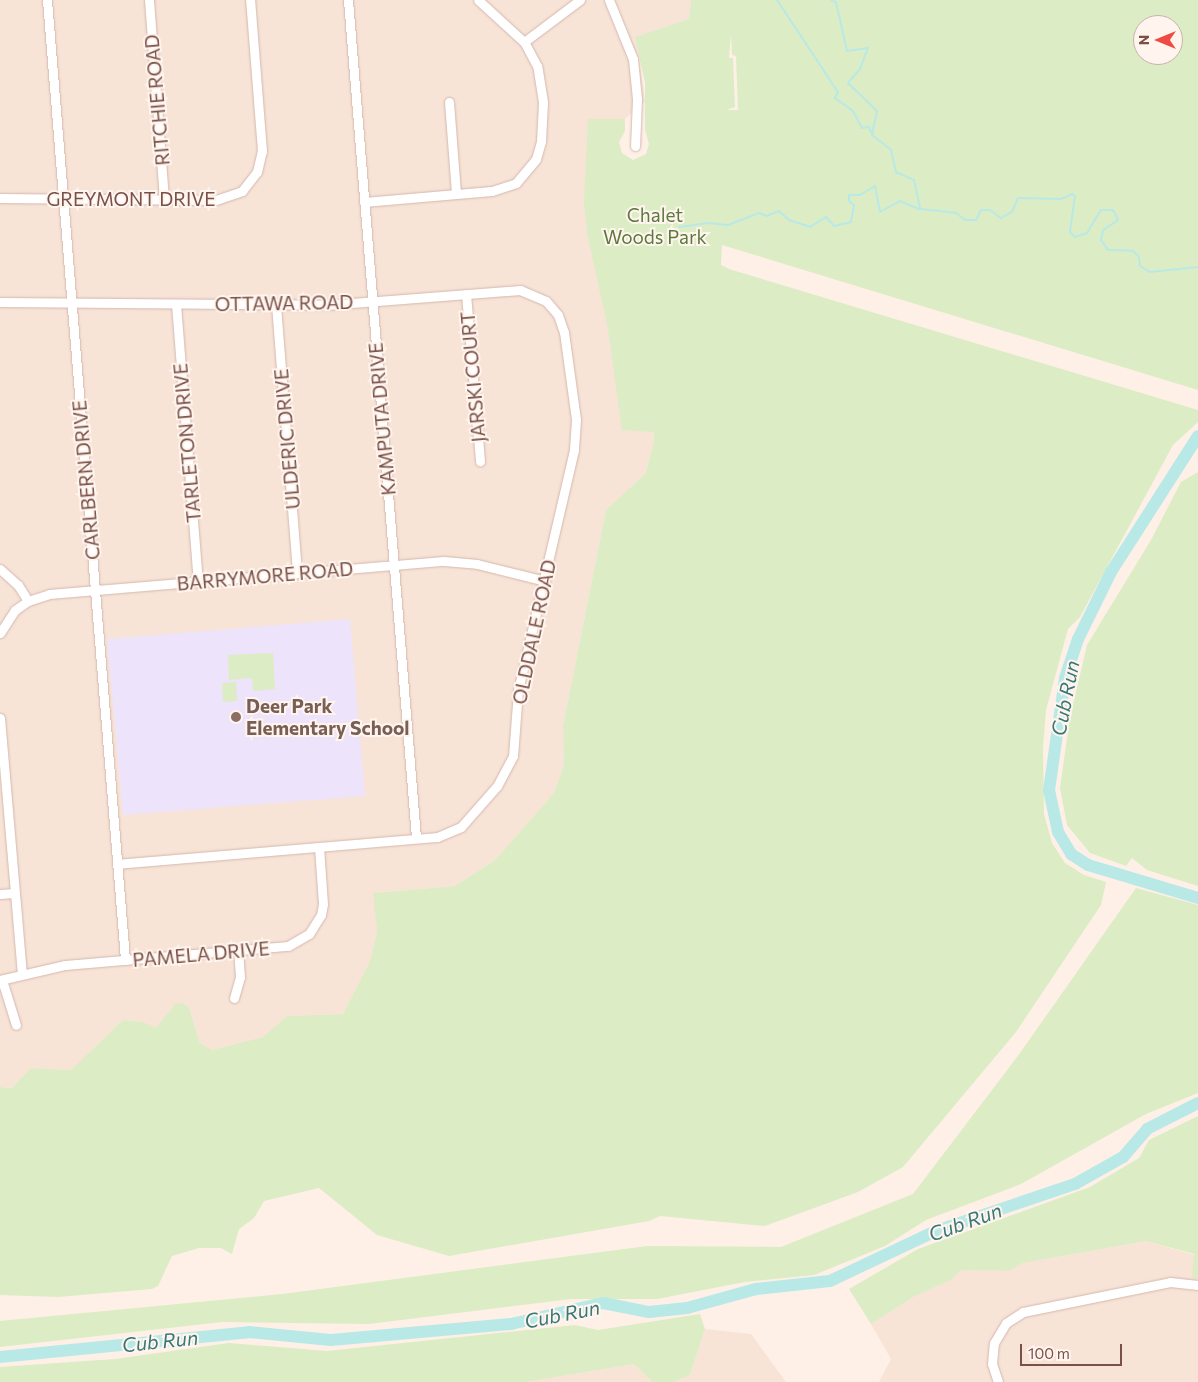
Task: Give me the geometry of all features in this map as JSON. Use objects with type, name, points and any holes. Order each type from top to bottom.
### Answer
[{"type":"street","name":"CARLBERN DRIVE","points":[[46,0],[125,960]]},
{"type":"street","name":"RITCHIE ROAD","points":[[149,0],[164,199]]},
{"type":"street","name":"GREYMONT DRIVE","points":[[0,198],[225,199],[242,191],[257,172],[262,151],[250,0]]},
{"type":"street","name":"KAMPUTA DRIVE","points":[[348,0],[416,838]]},
{"type":"street","points":[[364,202],[456,194],[507,187],[524,177],[536,159],[541,142],[542,89],[537,66],[524,42],[478,0]]},
{"type":"street","points":[[524,42],[580,0]]},
{"type":"street","points":[[609,0],[633,60],[637,99],[635,146]]},
{"type":"street","points":[[448,102],[456,194]]},
{"type":"street","name":"OTTAWA ROAD","points":[[0,302],[276,305],[372,302],[515,290],[530,293],[546,301],[558,315]]},
{"type":"street","name":"JARSKI COURT","points":[[466,294],[480,461]]},
{"type":"street","name":"TARLETON DRIVE","points":[[176,304],[198,582]]},
{"type":"street","name":"ULDERIC DRIVE","points":[[276,305],[297,573]]},
{"type":"street","name":"OLDDALE ROAD","points":[[117,864],[443,836],[461,827],[508,771],[516,742],[518,690],[545,581],[576,437],[564,332],[558,315]]},
{"type":"street","name":"BARRYMORE ROAD","points":[[0,633],[15,610],[28,601],[49,594],[394,565],[464,562],[545,581]]},
{"type":"street","points":[[0,569],[18,584],[28,601]]},
{"type":"street","points":[[0,718],[3,793],[22,973]]},
{"type":"street","name":"PAMELA DRIVE","points":[[1,980],[22,973],[125,960],[288,946],[314,928],[323,904],[319,847]]},
{"type":"street","points":[[0,894],[14,892]]},
{"type":"street","points":[[234,998],[240,977],[238,951]]},
{"type":"street","points":[[1,980],[16,1025]]},
{"type":"street","points":[[998,1382],[992,1364],[994,1343],[1006,1323],[1023,1312],[1170,1282],[1198,1285]]},
{"type":"shaded area","points":[[0,0],[691,0],[689,19],[636,37],[645,102],[625,119],[588,119],[654,440],[646,473],[606,510],[563,726],[564,765],[554,793],[495,860],[455,886],[374,893],[377,931],[370,961],[343,1014],[287,1016],[263,1037],[212,1050],[200,1043],[189,1008],[175,1004],[156,1029],[143,1022],[123,1020],[71,1070],[31,1068],[12,1088],[0,1087]]},
{"type":"shaded area","name":"Deer Park Elementary School","points":[[350,619],[365,796],[123,815],[107,639]]},
{"type":"shaded area","points":[[1146,1241],[1194,1255],[1193,1277],[1198,1279],[1198,1382],[879,1382],[891,1359],[871,1324],[915,1296],[951,1280],[961,1270],[1009,1271],[1023,1263]]},
{"type":"shaded area","points":[[705,1329],[751,1334],[786,1382],[674,1382],[690,1375]]},
{"type":"shaded area","points":[[634,1364],[652,1382],[526,1382]]},
{"type":"green space","name":"Chalet Woods Park","points":[[691,0],[1198,0],[1198,390],[722,245],[721,265],[729,269],[1198,410],[1198,422],[1173,445],[1080,617],[1068,629],[1046,710],[1043,748],[1044,814],[1052,843],[1065,863],[1084,875],[1106,882],[1101,905],[1016,1032],[903,1167],[858,1192],[765,1226],[660,1216],[649,1221],[449,1256],[377,1235],[319,1188],[264,1201],[254,1218],[239,1229],[232,1254],[221,1248],[199,1248],[172,1256],[158,1286],[152,1289],[58,1297],[0,1295],[0,1087],[12,1088],[31,1068],[71,1070],[123,1020],[143,1022],[156,1028],[175,1004],[182,1003],[189,1008],[200,1043],[212,1050],[263,1037],[287,1016],[343,1014],[370,961],[377,931],[373,893],[455,886],[495,860],[554,793],[564,765],[563,726],[606,510],[646,473],[654,440],[653,432],[622,430],[608,329],[587,233],[584,203],[588,119],[625,119],[625,131],[619,142],[622,153],[633,160],[646,154],[649,144],[645,130],[645,83],[635,37],[689,19]],"holes":[[[731,34],[732,55],[736,56],[738,110],[727,110],[735,107],[733,58],[729,58]]]},
{"type":"green space","points":[[1198,472],[1198,886],[1147,870],[1132,858],[1126,866],[1090,853],[1067,825],[1060,788],[1070,717],[1087,645],[1151,540],[1181,482]]},
{"type":"green space","points":[[273,653],[275,689],[253,691],[252,678],[229,680],[228,655]]},
{"type":"green space","points":[[236,682],[237,701],[223,702],[222,683]]},
{"type":"green space","points":[[1136,888],[1198,905],[1198,1093],[1146,1114],[1021,1184],[926,1220],[885,1246],[814,1275],[745,1282],[657,1299],[571,1299],[369,1324],[222,1322],[0,1347],[0,1321],[282,1294],[647,1246],[781,1247],[913,1194],[1020,1053]]},
{"type":"green space","points":[[1198,1116],[1198,1279],[1192,1277],[1194,1254],[1146,1241],[1023,1263],[1009,1271],[961,1270],[951,1280],[915,1296],[871,1324],[849,1289],[918,1249],[1090,1187],[1139,1158],[1149,1140]]},
{"type":"green space","points":[[700,1314],[705,1329],[690,1375],[674,1382],[652,1382],[634,1364],[526,1382],[0,1382],[0,1367],[115,1359],[229,1343],[327,1351],[575,1325],[598,1330]]},
{"type":"waterway","points":[[777,0],[838,92],[835,98],[853,111],[862,128],[869,127],[872,135]]},
{"type":"waterway","points":[[831,0],[836,2],[847,51],[868,48],[860,69],[848,83],[877,111],[872,135],[891,150],[896,172],[914,180],[920,209],[956,213],[965,220],[976,220],[981,210],[990,210],[1001,218],[1012,212],[1018,198],[1061,199],[1072,194],[1075,196],[1070,232],[1075,237],[1087,233],[1101,210],[1113,210],[1118,220],[1103,230],[1101,240],[1108,250],[1133,251],[1139,257],[1140,266],[1150,272],[1198,267]]},
{"type":"waterway","points":[[679,227],[708,223],[728,225],[759,213],[767,216],[779,211],[789,220],[810,227],[826,217],[834,226],[851,222],[854,205],[849,201],[849,195],[860,195],[875,186],[880,212],[900,201],[919,209]]},
{"type":"waterway","name":"Cub Run","points":[[1198,436],[1111,572],[1078,639],[1065,678],[1049,790],[1058,832],[1071,854],[1088,865],[1198,898]]},
{"type":"waterway","name":"Cub Run","points":[[0,1357],[249,1332],[331,1340],[511,1324],[603,1303],[649,1312],[687,1308],[756,1289],[830,1281],[936,1231],[1075,1184],[1123,1157],[1147,1129],[1198,1103]]},
{"type":"place","name":"Deer Park Elementary School","points":[[236,717]]}]
